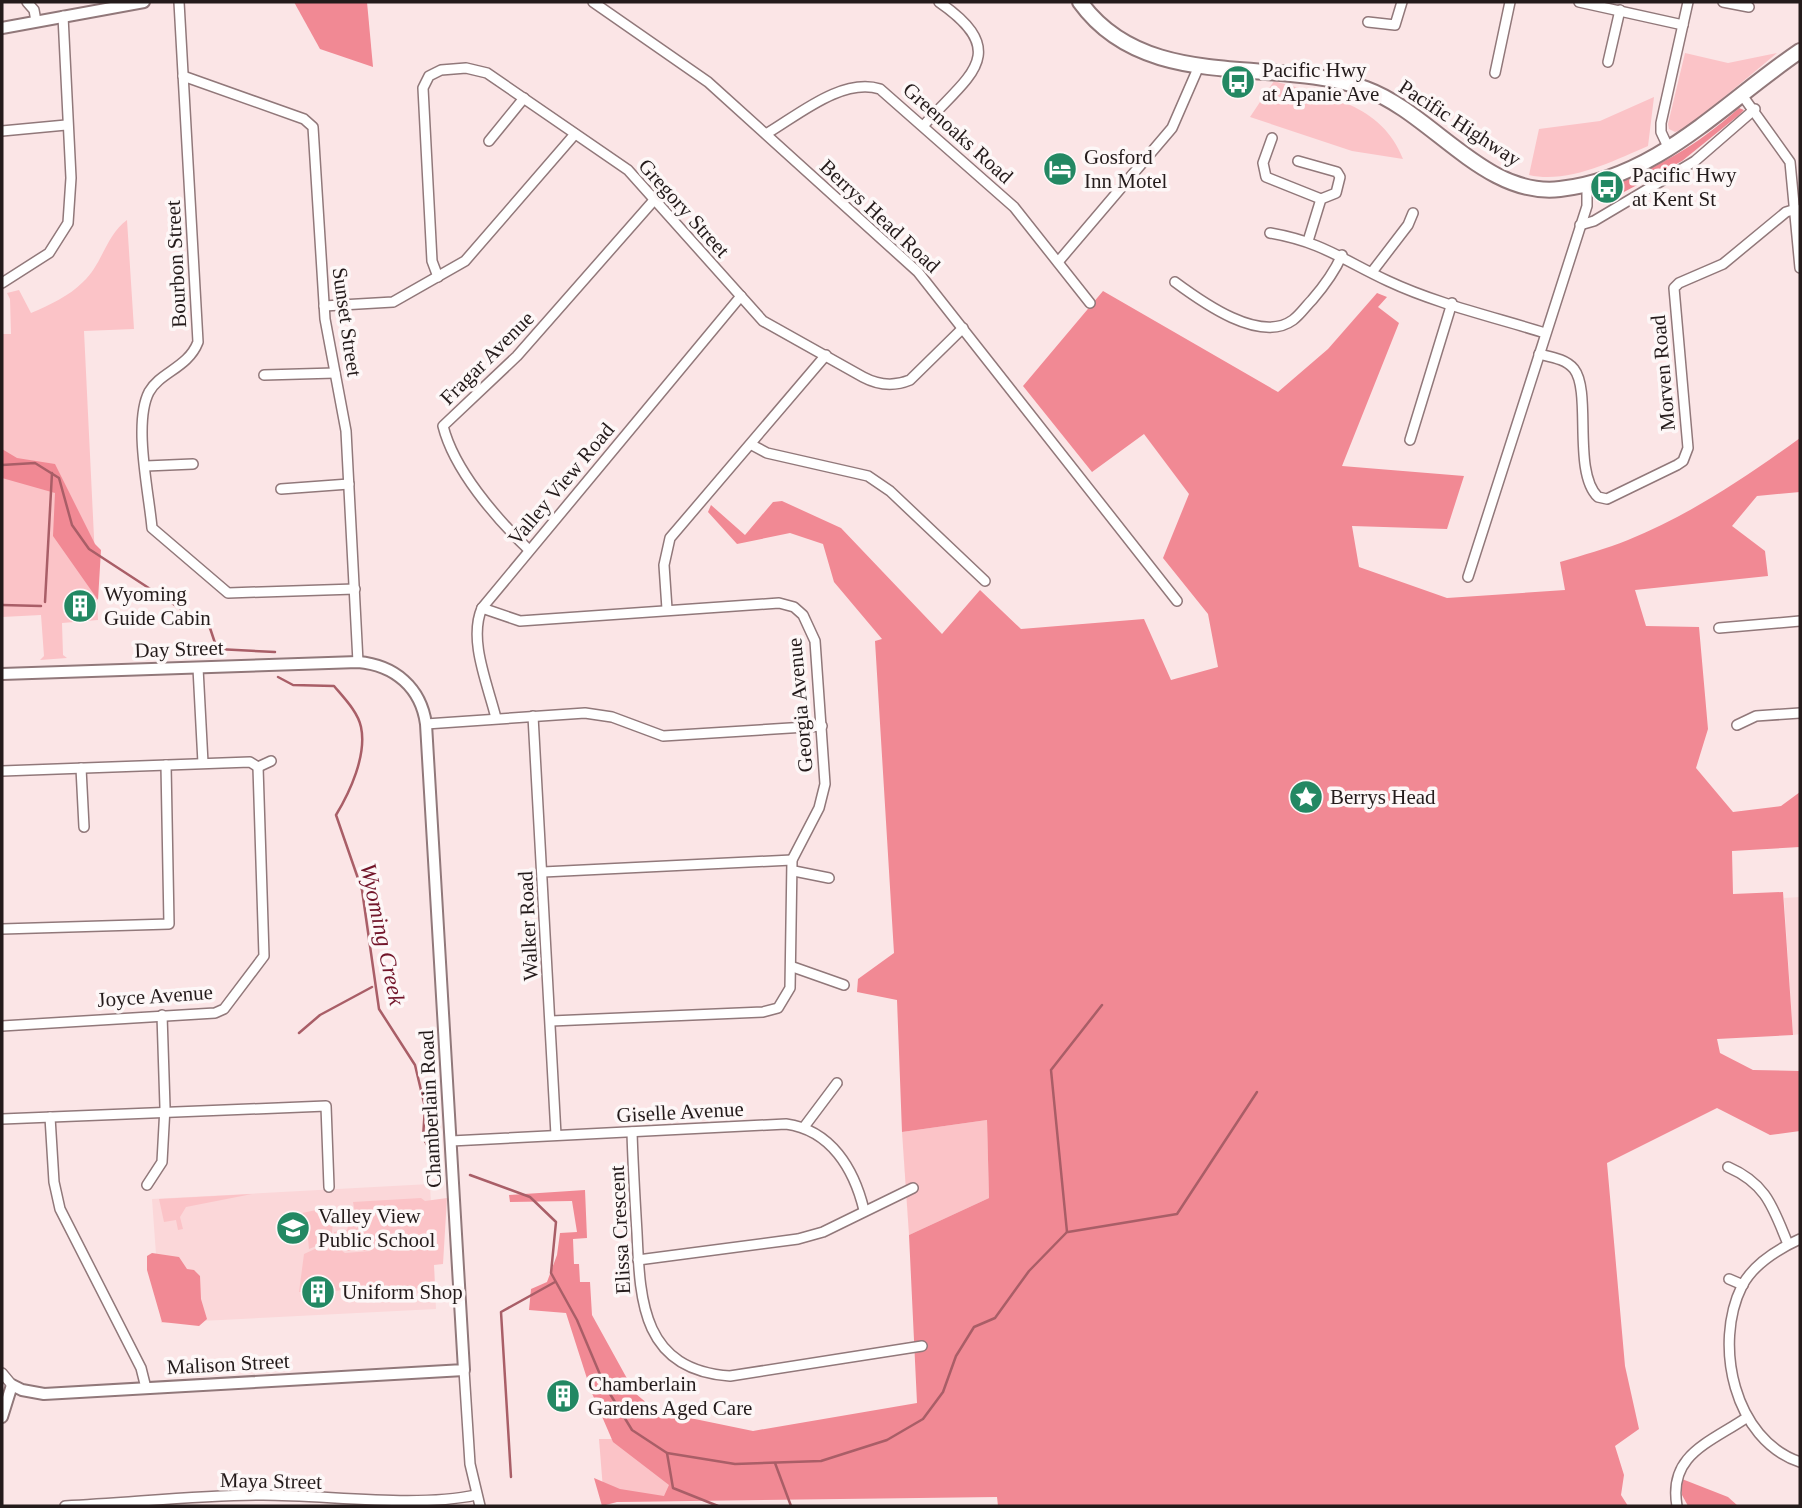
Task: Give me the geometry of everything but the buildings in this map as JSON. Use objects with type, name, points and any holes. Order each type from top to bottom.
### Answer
[{"type":"main road","name":"Pacific Highway","points":[[1080,2],[1101,26],[1121,40],[1167,58],[1199,66],[1348,83],[1396,104],[1509,182],[1530,189],[1556,190],[1587,185],[1669,149],[1704,126],[1800,51]]},
{"type":"street","points":[[27,2],[34,10],[36,21]]},
{"type":"street","points":[[2,28],[136,2]]},
{"type":"street","name":"Bourbon Street","points":[[179,2],[198,342],[193,355],[150,390],[142,427],[152,528],[228,593],[355,589]]},
{"type":"street","name":"Berrys Head Road","points":[[593,2],[708,82],[918,272],[1177,601]]},
{"type":"street","points":[[924,125],[975,68],[981,53],[975,36],[960,18],[939,2]]},
{"type":"street","points":[[1368,22],[1395,25],[1402,2]]},
{"type":"street","points":[[1495,73],[1510,2]]},
{"type":"street","points":[[1579,2],[1683,25]]},
{"type":"street","points":[[1669,149],[1661,132],[1661,123],[1688,2]]},
{"type":"street","points":[[1723,2],[1749,8]]},
{"type":"street","points":[[1608,62],[1620,10]]},
{"type":"street","points":[[2,283],[49,253],[68,223],[71,178],[66,125],[63,16]]},
{"type":"street","points":[[1058,262],[1172,128],[1199,66]]},
{"type":"street","name":"Gregory Street","points":[[438,277],[432,261],[422,95],[425,82],[441,70],[478,69],[616,161],[655,199],[763,321],[871,381],[901,384],[917,376],[963,327]]},
{"type":"street","name":"Sunset Street","points":[[183,76],[311,124],[314,132],[324,306],[346,432],[358,662]]},
{"type":"street","name":"Greenoaks Road","points":[[766,134],[838,93],[863,85],[887,93],[1014,207],[1090,303]]},
{"type":"street","points":[[1742,95],[1755,109],[1790,162],[1800,268]]},
{"type":"street","points":[[489,141],[524,98]]},
{"type":"street","points":[[1580,225],[1594,221],[1681,170],[1755,109]]},
{"type":"street","points":[[2,131],[66,125]]},
{"type":"street","points":[[324,306],[393,302],[472,256],[575,134]]},
{"type":"street","points":[[1272,138],[1264,163],[1266,177],[1321,199],[1336,193],[1339,177],[1337,172],[1298,161]]},
{"type":"street","points":[[1468,577],[1580,225],[1589,195],[1587,185]]},
{"type":"street","name":"Fragar Avenue","points":[[528,549],[498,519],[447,444],[443,426],[517,356],[655,199]]},
{"type":"street","points":[[1308,241],[1321,199]]},
{"type":"street","name":"Morven Road","points":[[1539,354],[1566,362],[1578,375],[1587,481],[1598,497],[1607,499],[1677,465],[1683,461],[1688,448],[1674,288],[1679,283],[1723,264],[1786,212],[1796,209]]},
{"type":"street","points":[[1372,272],[1408,226],[1413,213]]},
{"type":"street","points":[[1270,233],[1308,241],[1342,255],[1387,281],[1545,333]]},
{"type":"street","points":[[1175,282],[1196,298],[1257,328],[1275,328],[1293,320],[1332,278],[1342,255]]},
{"type":"street","name":"Valley View Road","points":[[482,608],[528,549],[741,296]]},
{"type":"street","points":[[1410,440],[1452,303]]},
{"type":"street","points":[[667,609],[664,565],[670,538],[826,355]]},
{"type":"street","points":[[264,376],[335,373]]},
{"type":"street","points":[[752,445],[767,453],[868,476],[890,491],[985,581]]},
{"type":"street","points":[[146,466],[193,464]]},
{"type":"street","points":[[281,489],[349,485]]},
{"type":"street","name":"Georgia Avenue","points":[[482,608],[520,621],[779,603],[799,610],[809,623],[815,641],[824,794],[792,860]]},
{"type":"street","points":[[482,608],[477,619],[477,636],[496,719]]},
{"type":"street","points":[[1719,628],[1800,621]]},
{"type":"street","name":"Day Street","points":[[2,674],[358,662]]},
{"type":"street","name":"Chamberlain Road","points":[[358,662],[387,668],[402,678],[419,699],[426,724],[470,1464],[480,1506]]},
{"type":"street","points":[[198,668],[202,763]]},
{"type":"street","points":[[1737,725],[1756,716],[1800,713]]},
{"type":"street","points":[[426,724],[533,716],[600,715],[634,723],[648,733],[663,736],[822,726]]},
{"type":"street","name":"Walker Road","points":[[533,716],[556,1135]]},
{"type":"street","points":[[2,771],[250,762],[258,767],[271,761]]},
{"type":"street","points":[[2,929],[169,924],[166,765]]},
{"type":"street","name":"Joyce Avenue","points":[[2,1026],[220,1012],[264,956],[258,767]]},
{"type":"street","points":[[81,768],[85,827]]},
{"type":"street","points":[[543,872],[792,860],[793,871],[793,967],[788,997],[772,1011],[551,1021]]},
{"type":"street","points":[[793,871],[829,878]]},
{"type":"street","points":[[793,967],[844,985]]},
{"type":"street","points":[[148,1185],[162,1162],[162,1015]]},
{"type":"street","points":[[837,1083],[804,1127],[837,1151],[852,1172],[864,1210]]},
{"type":"street","points":[[2,1119],[326,1106],[329,1187]]},
{"type":"street","points":[[50,1117],[54,1182],[60,1209],[141,1368],[146,1388]]},
{"type":"street","name":"Giselle Avenue","points":[[451,1141],[786,1124],[804,1127]]},
{"type":"street","name":"Elissa Crescent","points":[[632,1132],[642,1306],[656,1336],[681,1360],[709,1372],[743,1375],[922,1346]]},
{"type":"street","points":[[1728,1167],[1754,1181],[1763,1191],[1788,1244]]},
{"type":"street","points":[[638,1260],[798,1239],[823,1232],[913,1188]]},
{"type":"street","points":[[1800,1239],[1788,1244],[1760,1264],[1742,1285],[1732,1317],[1731,1347],[1733,1379],[1746,1418],[1776,1450],[1800,1462]]},
{"type":"street","points":[[1729,1279],[1742,1285]]},
{"type":"street","name":"Malison Street","points":[[12,1385],[22,1390],[44,1394],[464,1370]]},
{"type":"street","points":[[2,1373],[12,1385],[2,1417]]},
{"type":"street","points":[[1677,1506],[1674,1486],[1681,1465],[1746,1418]]},
{"type":"street","name":"Maya Street","points":[[65,1506],[277,1496],[378,1502],[451,1501],[476,1495]]},
{"type":"street","points":[[275,1506],[277,1496]]},
{"type":"shaded area","points":[[294,2],[367,2],[373,67],[320,49]]},
{"type":"shaded area","points":[[1685,53],[1728,63],[1777,53],[1687,128],[1675,132],[1669,129],[1668,124]]},
{"type":"shaded area","points":[[1274,81],[1332,98],[1367,114],[1394,140],[1403,159],[1352,151],[1250,117]]},
{"type":"shaded area","points":[[1654,97],[1648,146],[1575,174],[1544,177],[1529,175],[1539,129],[1600,121]]},
{"type":"shaded area","points":[[1739,108],[1744,110],[1682,161],[1609,200],[1602,200],[1604,190],[1675,155]]},
{"type":"shaded area","points":[[127,220],[134,329],[84,331],[98,620],[62,623],[63,655],[67,658],[40,660],[44,656],[41,615],[2,617],[2,334],[11,334],[10,299],[7,293],[19,290],[31,313],[65,296],[89,275],[114,234]]},
{"type":"shaded area","points":[[1103,291],[1278,392],[1328,349],[1377,293],[1387,297],[1378,307],[1399,323],[1342,466],[1464,476],[1447,529],[1352,526],[1359,567],[1447,598],[1565,590],[1560,562],[1620,543],[1673,519],[1738,481],[1800,438],[1800,492],[1757,496],[1732,526],[1765,551],[1768,576],[1635,590],[1646,626],[1699,627],[1708,729],[1696,768],[1733,812],[1781,806],[1800,792],[1800,847],[1732,851],[1733,894],[1783,892],[1793,1035],[1717,1039],[1720,1053],[1753,1070],[1800,1071],[1800,1131],[1770,1135],[1717,1108],[1607,1163],[1625,1366],[1639,1429],[1615,1446],[1624,1475],[1621,1495],[1628,1506],[998,1506],[997,1497],[617,1502],[602,1506],[594,1478],[620,1489],[664,1496],[669,1485],[613,1442],[591,1391],[566,1313],[529,1310],[531,1289],[547,1282],[557,1255],[560,1233],[577,1232],[572,1201],[510,1202],[509,1195],[585,1190],[587,1238],[573,1239],[574,1264],[579,1264],[580,1282],[590,1282],[592,1315],[635,1393],[656,1411],[753,1431],[917,1403],[909,1235],[989,1198],[987,1120],[902,1132],[897,1000],[857,992],[858,979],[894,953],[875,641],[882,639],[834,582],[823,544],[790,533],[737,544],[708,512],[711,505],[745,535],[773,502],[782,501],[841,528],[942,634],[980,590],[1021,629],[1144,619],[1171,680],[1218,667],[1208,614],[1163,558],[1189,494],[1144,434],[1092,472],[1023,386]]},
{"type":"shaded area","points":[[2,449],[17,458],[55,464],[95,544],[101,550],[98,600],[53,536],[55,493],[2,478]]},
{"type":"shaded area","points":[[1800,897],[1800,1034],[1793,1035],[1784,898]]},
{"type":"shaded area","points":[[987,1120],[989,1198],[909,1235],[902,1132]]},
{"type":"shaded area","name":"Valley View Public School","points":[[430,1184],[436,1309],[161,1323],[152,1199]]},
{"type":"shaded area","points":[[252,1194],[186,1207],[180,1217],[183,1229],[178,1230],[176,1220],[164,1222],[159,1199]]},
{"type":"shaded area","points":[[421,1198],[425,1201],[447,1198],[443,1264],[434,1265],[435,1289],[406,1288],[409,1291],[404,1292],[343,1286],[343,1290],[325,1292],[324,1286],[314,1285],[310,1281],[312,1298],[309,1292],[299,1292],[304,1254],[330,1242],[345,1253],[371,1251],[348,1251],[334,1241],[334,1232],[347,1230],[349,1223],[357,1228],[361,1215],[355,1213],[353,1202]]},
{"type":"shaded area","points":[[335,1206],[331,1240],[309,1249],[307,1228],[287,1220],[288,1216]]},
{"type":"shaded area","points":[[152,1253],[179,1257],[187,1269],[194,1270],[200,1276],[201,1299],[207,1319],[199,1326],[162,1322],[147,1270],[147,1256]]},
{"type":"shaded area","points":[[599,1439],[617,1439],[672,1482],[674,1501],[604,1502]]},
{"type":"shaded area","points":[[1682,1479],[1728,1497],[1738,1506],[1688,1506],[1682,1495]]},
{"type":"waterway","name":"Wyoming Creek","points":[[2,465],[35,463],[59,478],[72,525],[89,549],[210,628],[217,649],[275,652]]},
{"type":"waterway","points":[[45,602],[52,473]]},
{"type":"waterway","points":[[2,605],[41,606]]},
{"type":"waterway","name":"Wyoming Creek","points":[[278,677],[293,685],[334,686],[350,705],[361,727],[362,749],[359,761],[352,784],[336,815],[362,890],[379,1009],[415,1065],[425,1107],[423,1138],[439,1164]]},
{"type":"waterway","points":[[299,1033],[320,1015],[372,987]]},
{"type":"waterway","points":[[1067,1232],[1051,1070],[1102,1005]]},
{"type":"waterway","points":[[1068,1232],[1177,1214],[1257,1092]]},
{"type":"waterway","name":"Wyoming Creek","points":[[470,1175],[530,1197],[556,1222],[551,1273],[577,1320],[604,1384],[632,1430],[667,1453],[673,1488],[718,1506]]},
{"type":"waterway","points":[[667,1453],[735,1464],[821,1461],[887,1440],[923,1419],[943,1392],[956,1356],[974,1327],[995,1318],[1029,1271],[1067,1232]]},
{"type":"waterway","points":[[511,1477],[501,1312],[555,1282]]},
{"type":"waterway","points":[[775,1463],[791,1506]]},
{"type":"place","name":"Pacific Hwy at Apanie Ave","points":[[1238,82]]},
{"type":"place","name":"Gosford Inn Motel","points":[[1060,169]]},
{"type":"place","name":"Pacific Hwy at Kent St","points":[[1607,187]]},
{"type":"place","name":"Wyoming Guide Cabin","points":[[80,606]]},
{"type":"place","name":"Berrys Head","points":[[1306,797]]},
{"type":"place","name":"Valley View Public School","points":[[293,1228]]},
{"type":"place","name":"Uniform Shop","points":[[318,1292]]},
{"type":"place","name":"Chamberlain Gardens Aged Care","points":[[563,1396]]}]
